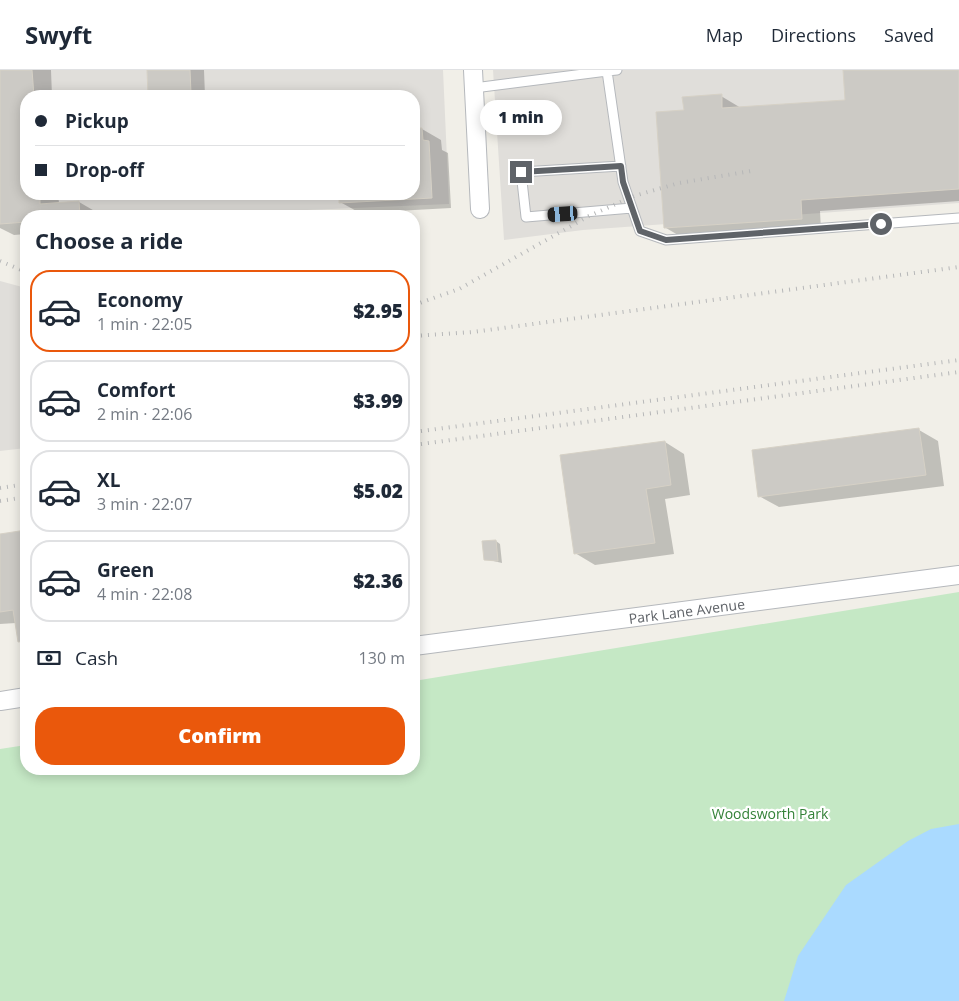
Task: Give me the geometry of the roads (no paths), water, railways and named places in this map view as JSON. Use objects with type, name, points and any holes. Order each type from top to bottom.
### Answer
[{"type":"street","points":[[473,70],[480,210]]},
{"type":"street","name":"Park Lane Avenue","points":[[420,645],[959,575]]},
{"type":"street","points":[[0,701],[20,698]]},
{"type":"lane","points":[[474,88],[617,70]]},
{"type":"lane","points":[[606,71],[623,182],[640,231],[666,240],[959,218]]},
{"type":"lane","points":[[621,166],[521,172],[526,217],[632,208]]},
{"type":"water","points":[[959,824],[959,1001],[784,1001],[798,956],[846,885],[908,841],[931,829]]},
{"type":"railway","points":[[420,303],[459,289],[589,216],[634,196],[679,183],[751,171]]},
{"type":"railway","points":[[0,261],[20,269]]},
{"type":"railway","points":[[420,336],[473,332],[959,267]]},
{"type":"railway","points":[[420,431],[959,360]]},
{"type":"railway","points":[[420,444],[959,372]]},
{"type":"railway","points":[[0,488],[20,485]]},
{"type":"railway","points":[[0,501],[20,498]]},
{"type":"park label","name":"Woodsworth Park","points":[[770,813]]}]
